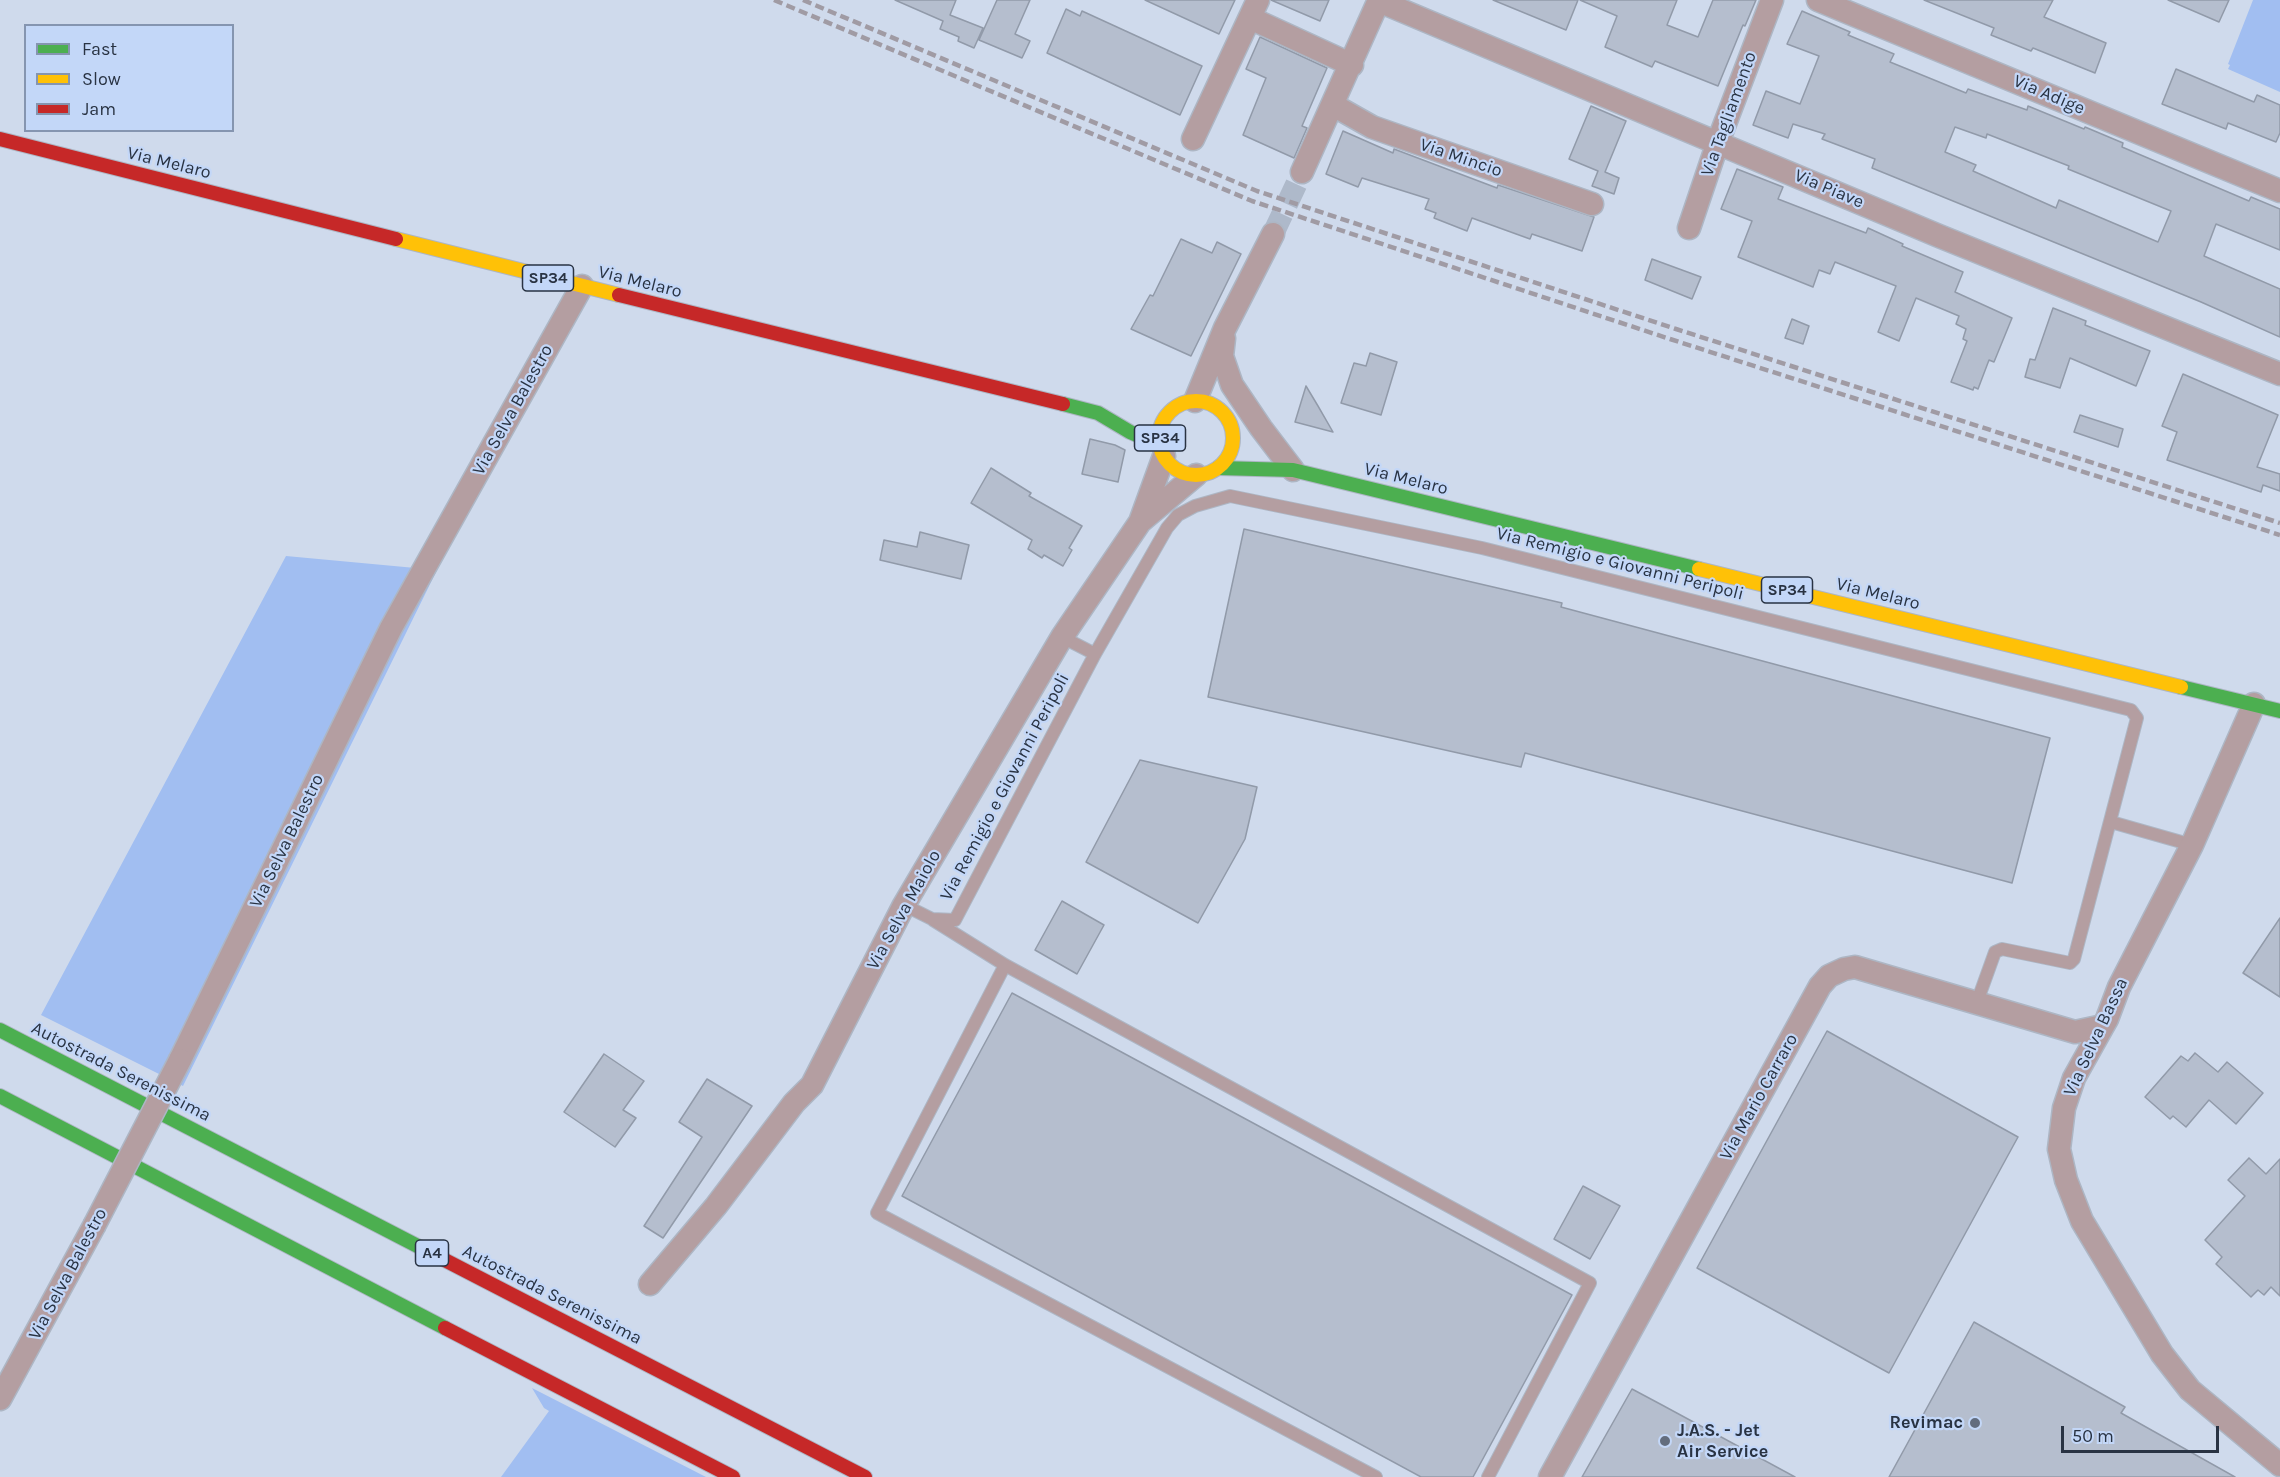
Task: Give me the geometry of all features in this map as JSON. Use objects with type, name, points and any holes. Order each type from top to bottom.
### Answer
[{"type":"main road","name":"Via Melaro","points":[[0,139],[1098,413],[1125,412]]},
{"type":"main road","name":"SP34","points":[[1162,450],[1163,413],[1184,403],[1195,401],[1218,408],[1247,440]]},
{"type":"main road","name":"Via Melaro","points":[[1098,413],[1162,450],[1177,470],[1196,475],[1218,468],[1293,471],[2280,711]]},
{"type":"main road","points":[[1218,468],[1232,450],[1232,427],[1227,417]]},
{"type":"main road","name":"Via Melaro","points":[[1264,453],[1293,471]]},
{"type":"main road","name":"Autostrada Serenissima","points":[[0,1030],[865,1477]]},
{"type":"main road","points":[[0,1096],[733,1477]]},
{"type":"street","name":"Via Tagliamento","points":[[1689,228],[1718,142],[1772,0]]},
{"type":"street","name":"Via Adige","points":[[1818,0],[2280,191]]},
{"type":"street","name":"Via Piave","points":[[1379,1],[1950,241],[2280,374]]},
{"type":"street","points":[[1302,172],[1379,1]]},
{"type":"street","points":[[1193,139],[1254,9],[1352,65]]},
{"type":"street","name":"Via Mincio","points":[[1333,105],[1372,127],[1592,204]]},
{"type":"street","points":[[1195,401],[1225,328],[1273,234]]},
{"type":"street","name":"Via Selva Balestro","points":[[0,1399],[94,1226],[180,1060],[392,628],[582,286]]},
{"type":"street","points":[[1225,328],[1222,356],[1232,385],[1261,429],[1293,471]]},
{"type":"street","name":"Via Selva Maiolo","points":[[1140,522],[1162,450]]},
{"type":"street","name":"Via Selva Maiolo","points":[[650,1284],[716,1206],[794,1102],[812,1085],[904,905],[1062,637],[1140,522],[1196,475]]},
{"type":"street","name":"Via Selva Bassa","points":[[2254,704],[2192,845],[2119,987],[2107,1019],[2074,1078],[2064,1108],[2059,1149],[2066,1180],[2082,1221],[2162,1354],[2190,1390],[2280,1465]]},
{"type":"street","name":"Via Mario Carraro","points":[[1550,1477],[1820,986],[1829,976],[1855,967],[2075,1032],[2103,1026],[2107,1019]]},
{"type":"lane","name":"Via Remigio e Giovanni Peripoli","points":[[904,905],[932,919],[955,920],[1095,654],[1167,528],[1178,515],[1195,506],[1230,496],[1482,548],[2131,710],[2137,718],[2074,959],[2070,963],[2002,949],[1995,952],[1977,1002]]},
{"type":"lane","points":[[1062,637],[1095,654]]},
{"type":"lane","points":[[2111,822],[2192,845]]},
{"type":"lane","points":[[932,919],[1005,965],[1590,1282],[1488,1477]]},
{"type":"lane","points":[[1005,965],[877,1213],[1376,1477]]},
{"type":"shaded area","points":[[2253,0],[2280,0],[2280,92],[2228,69]]},
{"type":"shaded area","points":[[286,556],[437,570],[183,1086],[41,1015]]},
{"type":"shaded area","points":[[532,1388],[706,1477],[501,1477],[549,1411],[544,1408]]},
{"type":"building","points":[[895,0],[956,0],[950,15],[983,28],[974,48],[958,41],[959,37],[940,29],[943,21]]},
{"type":"building","points":[[997,0],[1030,0],[1015,34],[1030,41],[1022,58],[979,40]]},
{"type":"building","points":[[1145,0],[1235,0],[1219,34]]},
{"type":"building","points":[[1271,0],[1329,0],[1320,21]]},
{"type":"building","points":[[1493,0],[1578,0],[1566,30]]},
{"type":"building","points":[[1580,0],[1677,0],[1667,25],[1698,37],[1713,0],[1756,0],[1718,86],[1655,61],[1652,67],[1605,47],[1617,16]]},
{"type":"building","points":[[1924,0],[2053,0],[2044,17],[2106,43],[2095,73],[2033,48],[2031,51],[1991,35],[1994,28]]},
{"type":"building","points":[[2168,0],[2229,0],[2219,22]]},
{"type":"building","points":[[1066,9],[1080,16],[1082,11],[1202,66],[1180,115],[1047,53]]},
{"type":"building","points":[[1802,11],[1850,32],[1848,35],[1894,54],[1890,62],[1966,93],[1968,89],[2027,110],[2028,106],[2084,129],[2085,127],[2123,143],[2122,147],[2249,201],[2251,197],[2280,209],[2280,250],[2216,224],[2204,256],[2280,289],[2280,337],[2201,302],[1872,168],[1875,159],[1822,139],[1825,134],[1793,124],[1788,138],[1753,125],[1766,91],[1800,104],[1819,56],[1787,44]],"holes":[[[1955,127],[1986,138],[1987,134],[2069,166],[2068,169],[2171,211],[2158,242],[2059,200],[2056,208],[1973,171],[1976,165],[1945,152]]]},
{"type":"building","points":[[1260,37],[1327,68],[1302,126],[1307,128],[1294,158],[1243,135],[1266,78],[1246,69]]},
{"type":"building","points":[[2176,69],[2254,102],[2257,95],[2280,105],[2280,133],[2276,142],[2228,123],[2226,129],[2162,104]]},
{"type":"building","points":[[1591,106],[1626,121],[1605,172],[1619,178],[1614,194],[1592,186],[1598,171],[1569,159]]},
{"type":"building","points":[[1343,131],[1393,153],[1394,149],[1497,188],[1498,185],[1594,217],[1582,251],[1532,234],[1530,239],[1472,218],[1467,231],[1434,218],[1436,213],[1425,209],[1429,199],[1362,178],[1358,187],[1326,174]]},
{"type":"building","points":[[1737,169],[1783,187],[1778,199],[1866,233],[1868,228],[1903,244],[1902,246],[1963,272],[1955,292],[2012,318],[1994,362],[1989,360],[1978,389],[1974,387],[1973,390],[1951,382],[1967,341],[1963,339],[1966,329],[1956,324],[1959,316],[1916,298],[1899,341],[1878,332],[1896,286],[1835,262],[1830,274],[1819,270],[1813,287],[1738,257],[1752,221],[1721,209]]},
{"type":"building","points":[[1181,239],[1212,253],[1217,242],[1241,254],[1191,356],[1131,329],[1150,295],[1153,296]]},
{"type":"building","points":[[1652,259],[1701,277],[1692,299],[1645,280]]},
{"type":"building","points":[[2053,308],[2086,321],[2085,325],[2150,351],[2136,386],[2070,358],[2060,388],[2025,377],[2030,359],[2035,360]]},
{"type":"building","points":[[1792,319],[1809,326],[1803,344],[1785,338]]},
{"type":"building","points":[[1370,353],[1397,362],[1381,415],[1341,403],[1354,363],[1366,366]]},
{"type":"building","points":[[2183,374],[2278,415],[2257,467],[2280,474],[2280,491],[2263,485],[2261,492],[2167,460],[2177,432],[2162,426]]},
{"type":"building","points":[[1306,386],[1318,406],[1333,432],[1295,422]]},
{"type":"building","points":[[2080,415],[2123,429],[2118,447],[2074,432]]},
{"type":"building","points":[[1090,439],[1125,450],[1118,482],[1082,474]]},
{"type":"building","points":[[991,468],[1031,493],[1029,496],[1082,526],[1069,548],[1072,550],[1063,566],[1044,555],[1042,558],[1028,549],[1032,540],[971,503]]},
{"type":"building","points":[[1244,529],[1562,603],[1561,607],[2050,738],[2012,883],[1525,753],[1521,767],[1208,697]]},
{"type":"building","points":[[920,532],[969,545],[961,579],[880,560],[884,540],[917,547]]},
{"type":"building","points":[[1140,760],[1257,787],[1245,839],[1198,923],[1086,862]]},
{"type":"building","points":[[1062,901],[1104,925],[1077,974],[1035,950]]},
{"type":"building","points":[[2280,918],[2280,997],[2243,973]]},
{"type":"building","points":[[1012,993],[1572,1295],[1473,1477],[1421,1477],[902,1196]]},
{"type":"building","points":[[1827,1031],[2018,1137],[1889,1373],[1697,1268]]},
{"type":"building","points":[[2195,1053],[2218,1072],[2227,1062],[2263,1093],[2236,1124],[2209,1100],[2186,1127],[2173,1116],[2170,1119],[2145,1097],[2181,1056],[2188,1061]]},
{"type":"building","points":[[604,1054],[644,1081],[623,1110],[636,1118],[615,1147],[564,1112]]},
{"type":"building","points":[[707,1079],[752,1106],[663,1238],[644,1226],[702,1137],[679,1122]]},
{"type":"building","points":[[2249,1158],[2266,1174],[2280,1159],[2280,1296],[2271,1287],[2264,1295],[2258,1290],[2251,1297],[2216,1264],[2222,1257],[2205,1240],[2245,1196],[2228,1180]]},
{"type":"building","points":[[1583,1186],[1620,1206],[1590,1259],[1554,1239]]},
{"type":"building","points":[[1974,1322],[2125,1407],[2121,1413],[2235,1477],[1889,1477]]},
{"type":"building","name":"J.A.S. - Jet Air Service","points":[[1632,1389],[1662,1405],[1795,1477],[1582,1477]]},
{"type":"tunnel","points":[[1273,234],[1302,172]]},
{"type":"railway","points":[[774,0],[1252,201],[1670,339],[2280,535]]},
{"type":"railway","points":[[803,0],[1257,191],[1676,329],[2280,523]]},
{"type":"traffic: fast","points":[[1063,404],[1098,413],[1130,432],[1160,445]]},
{"type":"traffic: fast","points":[[1218,468],[1293,470],[1699,569]]},
{"type":"traffic: fast","points":[[2181,687],[2280,711]]},
{"type":"traffic: fast","points":[[0,1030],[435,1255]]},
{"type":"traffic: fast","points":[[0,1096],[445,1328]]},
{"type":"traffic: slow","points":[[396,239],[619,295]]},
{"type":"traffic: slow","points":[[1196,401],[1210,404],[1222,412],[1230,424],[1233,438],[1230,452],[1222,464],[1210,472],[1196,475],[1182,472],[1170,464],[1162,452],[1159,438],[1162,424],[1170,412],[1182,404],[1196,401]]},
{"type":"traffic: slow","points":[[1699,569],[2181,687]]},
{"type":"traffic: jam","points":[[0,139],[396,239]]},
{"type":"traffic: jam","points":[[619,295],[1063,404]]},
{"type":"traffic: jam","points":[[435,1255],[865,1477]]},
{"type":"traffic: jam","points":[[445,1328],[733,1477]]},
{"type":"place","name":"Revimac","points":[[1975,1423]]},
{"type":"place","name":"J.A.S. - Jet Air Service","points":[[1665,1441]]}]
